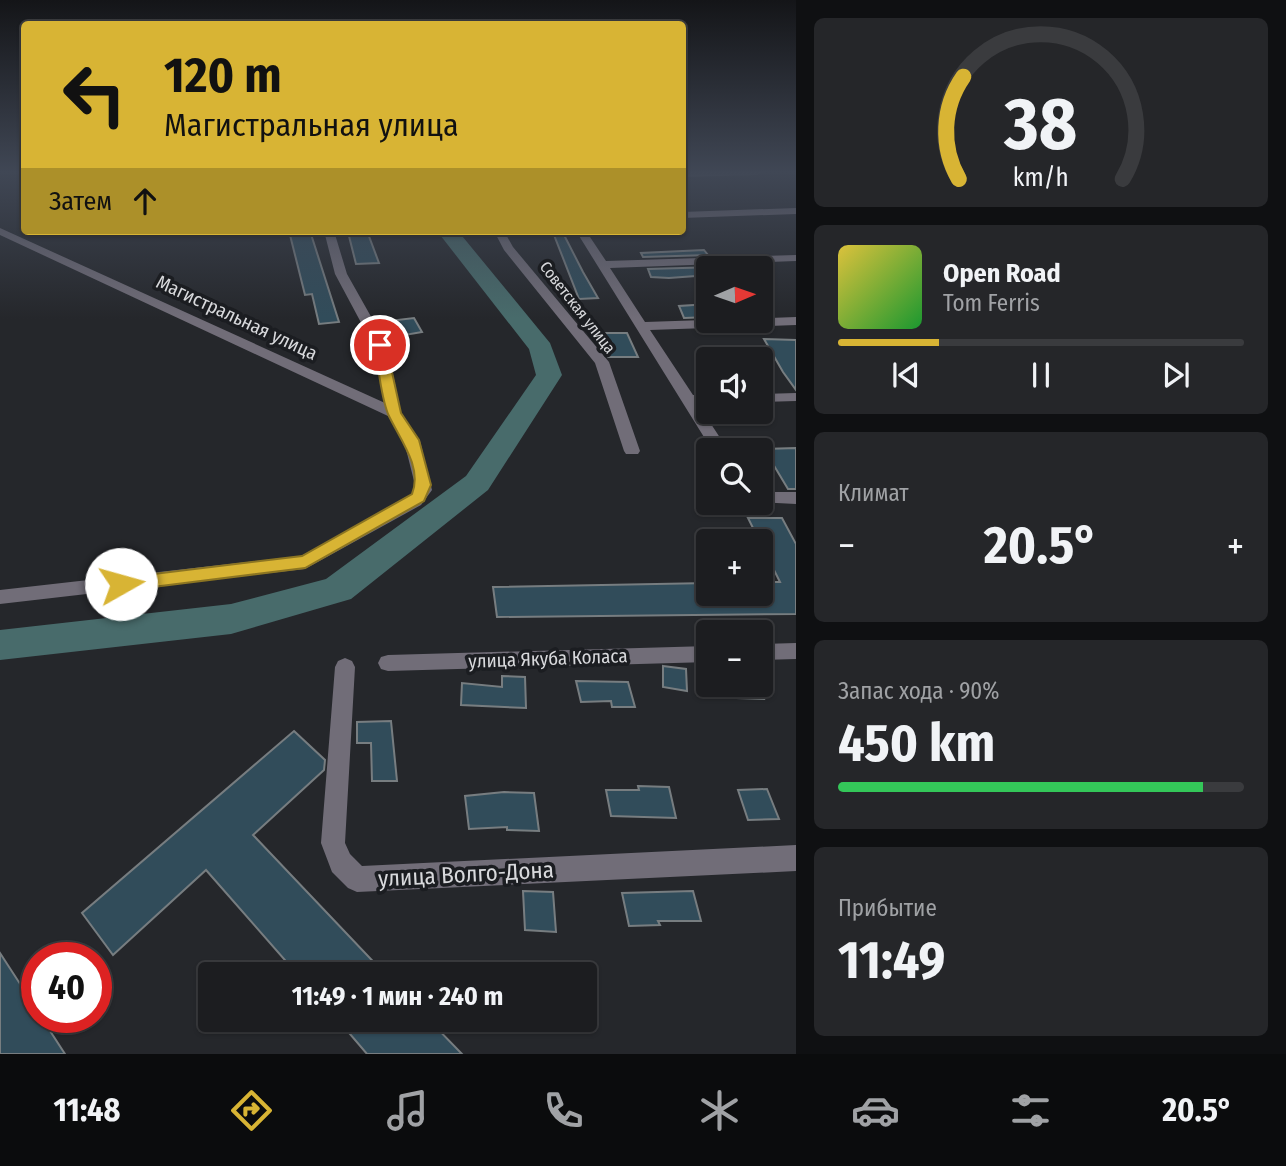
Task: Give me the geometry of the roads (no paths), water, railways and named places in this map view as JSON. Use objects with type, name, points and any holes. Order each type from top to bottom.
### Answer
[{"type":"street","name":"Магистральная улица","points":[[0,231],[394,413]]},
{"type":"street","points":[[0,597],[296,564],[314,559],[415,501],[423,493],[424,485],[412,440],[394,413],[380,345],[341,274],[329,235]]},
{"type":"street","name":"Советская улица","points":[[501,235],[508,248],[602,362],[632,450]]},
{"type":"street","points":[[585,235],[712,438]]},
{"type":"street","points":[[604,265],[796,258]]},
{"type":"street","points":[[640,326],[796,321]]},
{"type":"street","points":[[773,398],[796,397]]},
{"type":"street","points":[[687,400],[696,400]]},
{"type":"street","points":[[773,498],[796,498]]},
{"type":"street","points":[[773,652],[796,651]]},
{"type":"street","name":"улица Якуба Коласа","points":[[388,663],[696,654]]},
{"type":"street","name":"улица Волго-Дона","points":[[345,667],[333,843],[341,863],[357,879],[796,859]]},
{"type":"waterway","points":[[0,645],[231,619],[338,589],[477,483],[549,375],[541,348],[450,235]]}]
